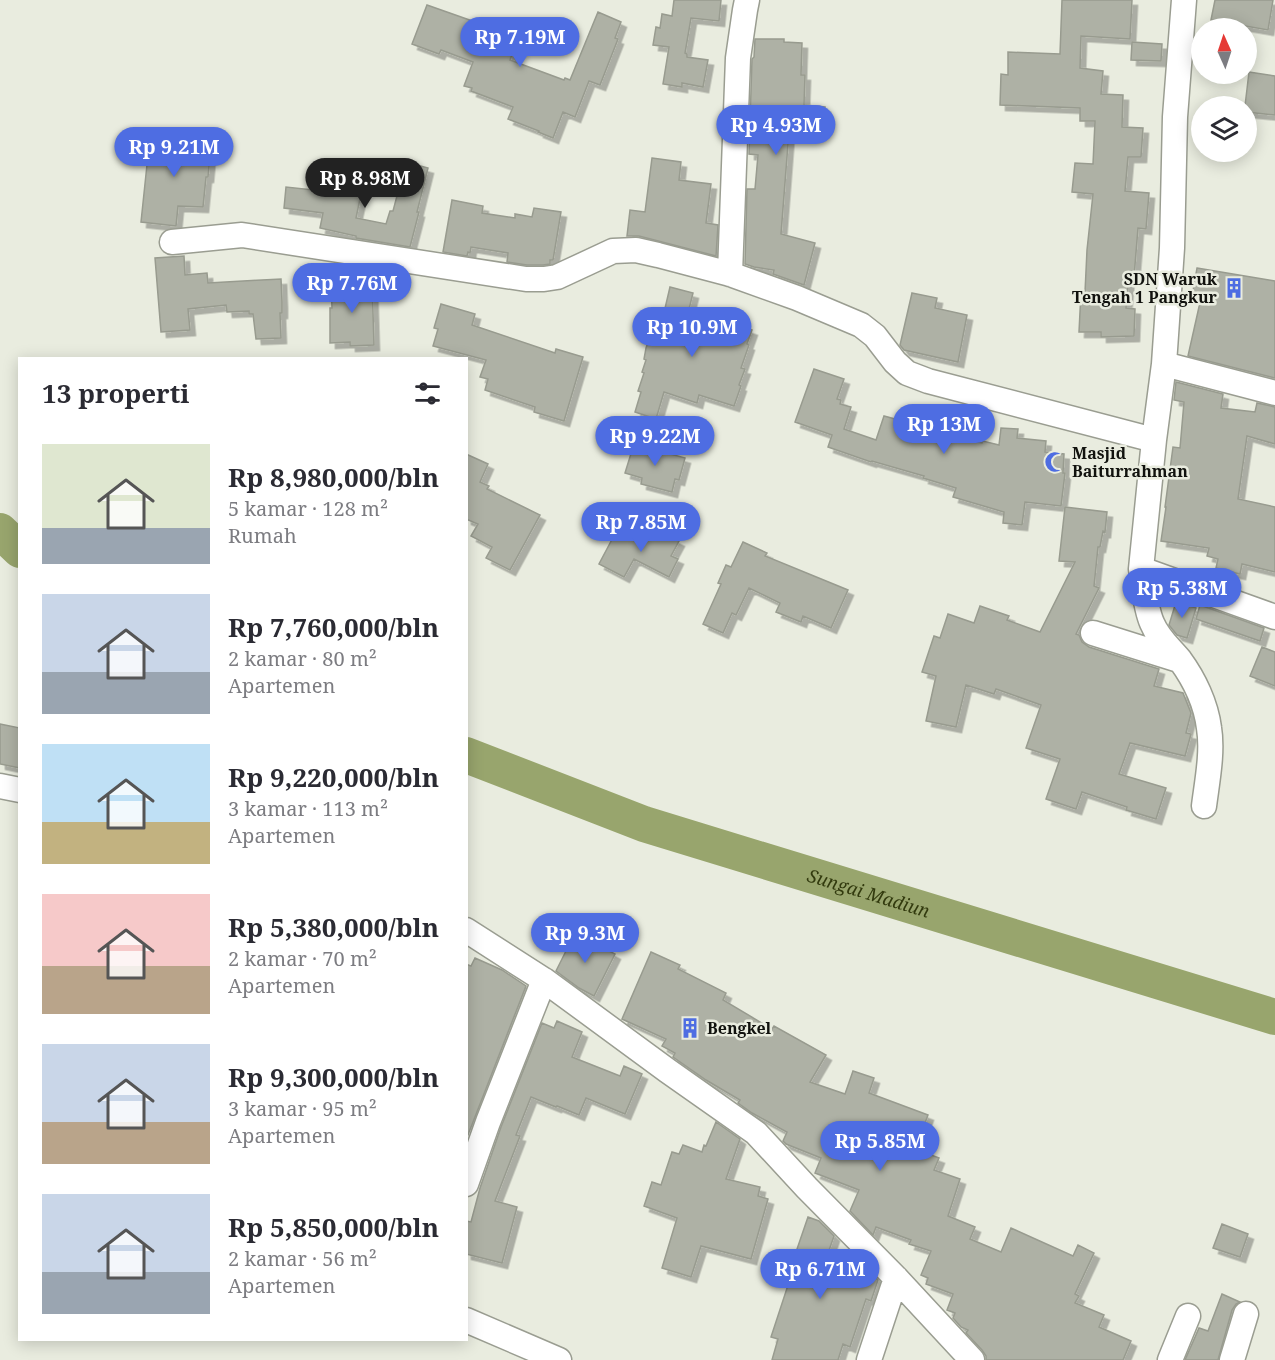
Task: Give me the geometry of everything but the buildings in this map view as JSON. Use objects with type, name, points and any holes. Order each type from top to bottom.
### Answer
[{"type":"street","points":[[730,274],[738,58],[747,0]]},
{"type":"street","points":[[1184,0],[1175,117],[1172,248],[1164,364],[1141,568],[1152,623],[1164,643],[1180,660],[1204,705],[1209,729],[1204,806]]},
{"type":"street","points":[[172,242],[242,235],[526,279],[557,277],[613,251],[636,250],[730,274],[797,298],[861,325],[875,336],[895,362],[907,373],[928,381],[1154,440]]},
{"type":"street","points":[[1164,364],[1275,393]]},
{"type":"street","points":[[1141,568],[1275,617]]},
{"type":"street","points":[[1093,633],[1180,660]]},
{"type":"street","points":[[0,786],[18,790]]},
{"type":"street","points":[[468,931],[544,980],[756,1133],[972,1360]]},
{"type":"street","points":[[468,1178],[544,980]]},
{"type":"street","points":[[869,1360],[896,1278]]},
{"type":"street","points":[[1232,1360],[1246,1314]]},
{"type":"street","points":[[1170,1360],[1188,1317]]},
{"type":"street","points":[[468,1321],[559,1360]]},
{"type":"waterway","name":"Sungai Madiun","points":[[0,531],[18,548]]},
{"type":"waterway","name":"Sungai Madiun","points":[[468,756],[644,824],[1275,1017]]},
{"type":"place","name":"SDN Waruk Tengah 1 Pangkur","points":[[1234,288]]},
{"type":"place","name":"Masjid Baiturrahman","points":[[1055,462]]},
{"type":"place","name":"Bengkel","points":[[690,1028]]}]
